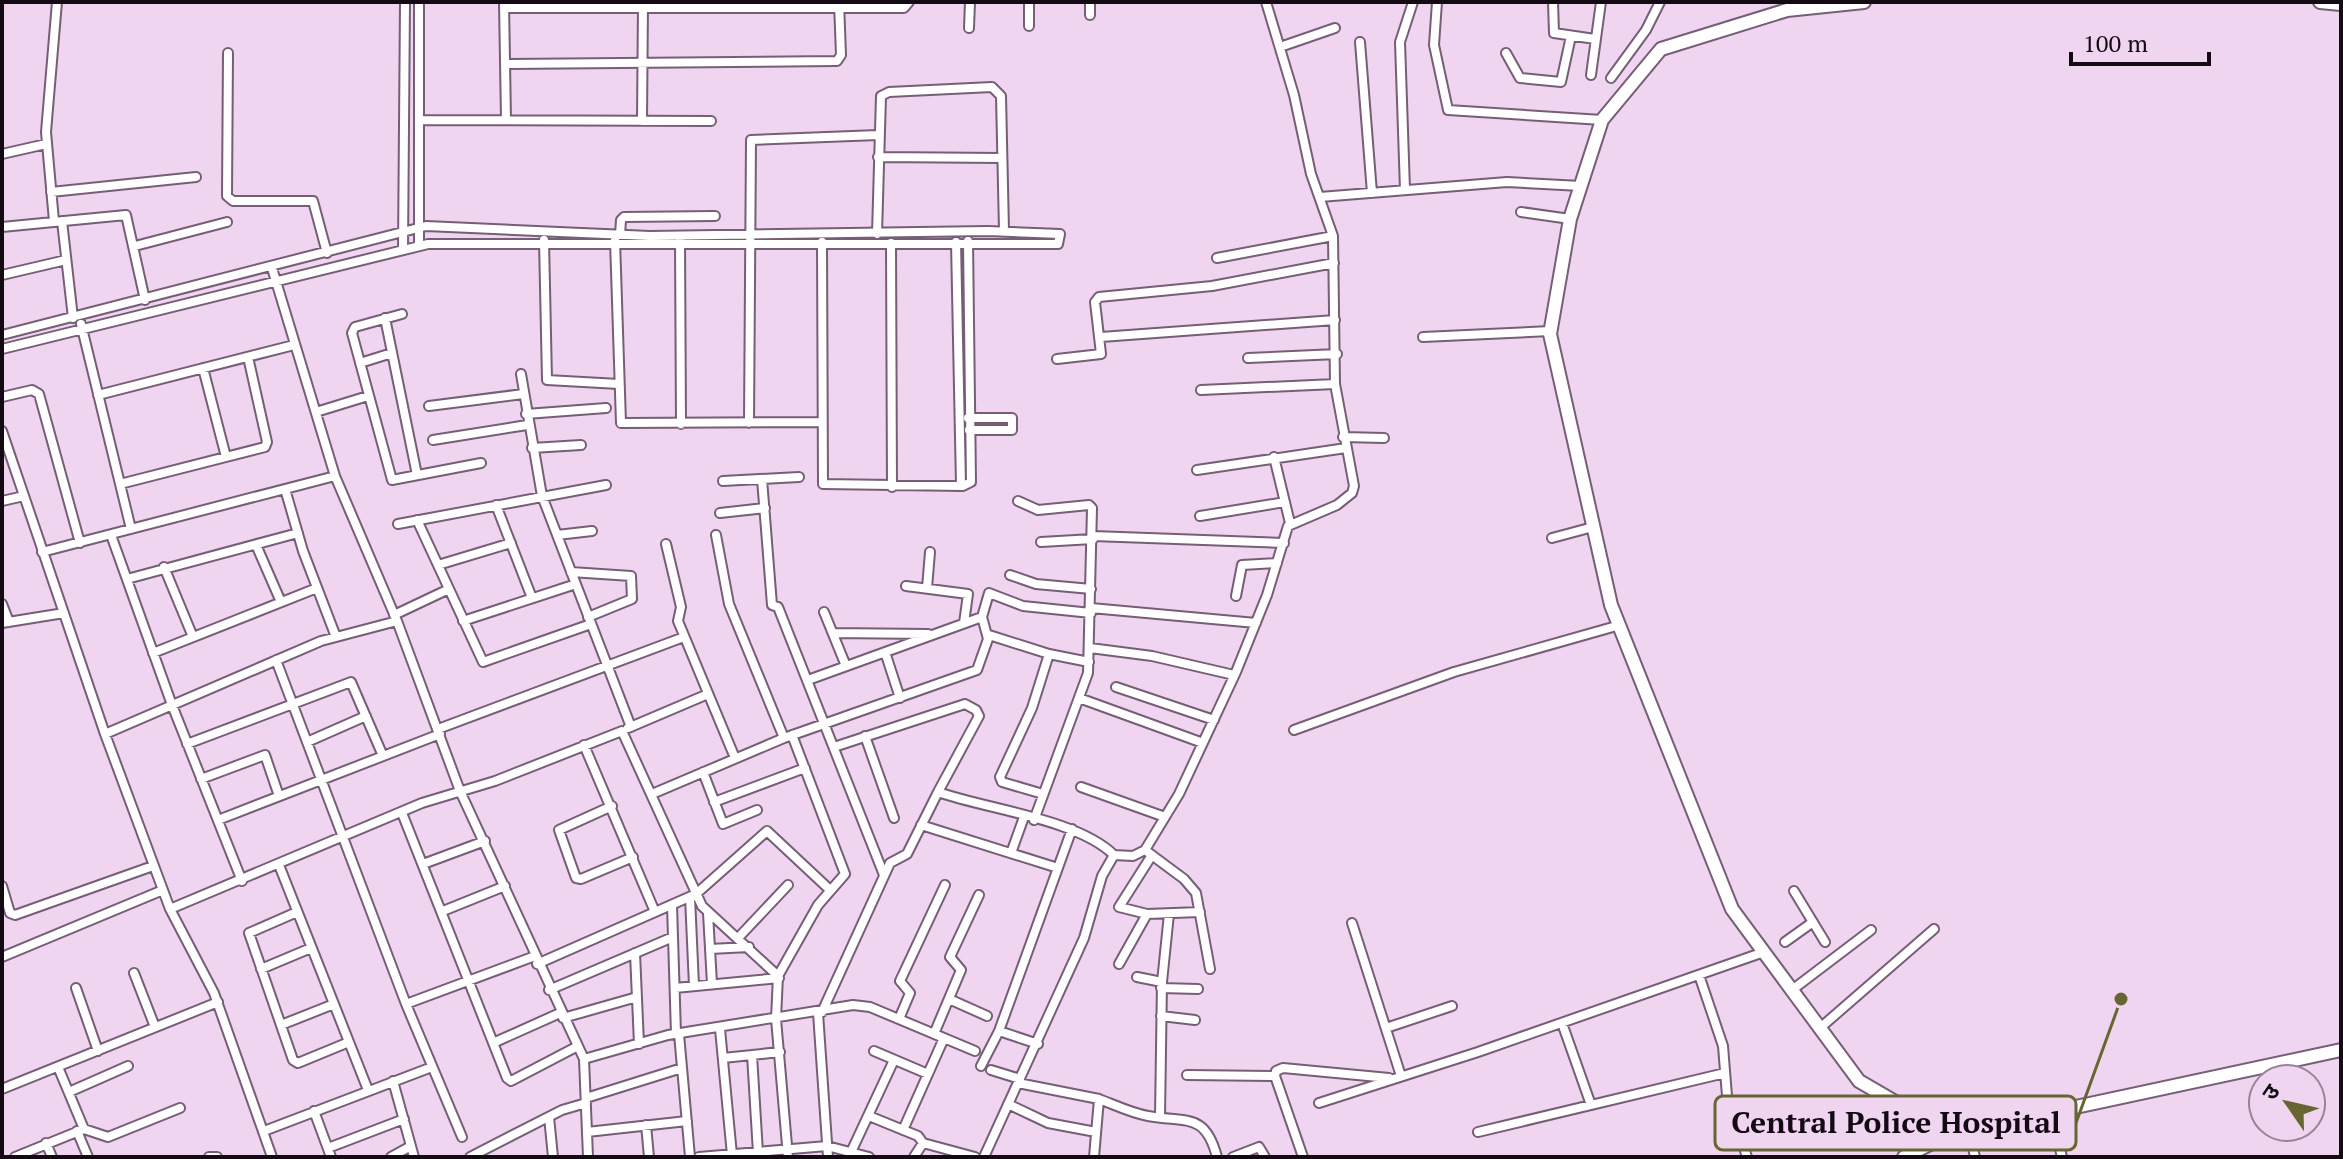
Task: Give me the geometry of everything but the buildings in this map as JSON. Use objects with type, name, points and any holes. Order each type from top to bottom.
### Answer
[{"type":"street","points":[[57,2],[46,144],[51,192],[76,317],[82,328],[131,529]]},
{"type":"street","points":[[403,250],[405,2]]},
{"type":"street","points":[[419,2],[419,246]]},
{"type":"street","points":[[506,120],[504,5],[839,5],[904,8],[909,2]]},
{"type":"street","points":[[969,28],[970,2]]},
{"type":"street","points":[[1029,2],[1029,26]]},
{"type":"street","points":[[1090,2],[1090,15]]},
{"type":"street","points":[[1266,2],[1311,174],[1333,236],[1337,354],[1335,384],[1352,493],[1337,505],[1290,523]]},
{"type":"street","points":[[1405,190],[1400,42],[1413,2]]},
{"type":"street","points":[[1437,2],[1434,45],[1448,110],[1602,120]]},
{"type":"street","points":[[1553,2],[1553,31],[1595,39]]},
{"type":"street","points":[[1591,75],[1601,2]]},
{"type":"street","points":[[1611,78],[1646,30],[1660,2]]},
{"type":"street","points":[[1864,2],[1787,10],[1661,49],[1602,120],[1570,219],[1551,331],[1611,605],[1732,909],[1859,1081],[1950,1134]]},
{"type":"street","points":[[2320,2],[2341,4]]},
{"type":"street","points":[[642,121],[643,4]]},
{"type":"street","points":[[506,64],[837,61],[841,55],[839,5]]},
{"type":"street","points":[[1280,47],[1335,28]]},
{"type":"street","points":[[1506,53],[1520,78],[1561,82],[1571,36]]},
{"type":"street","points":[[1360,42],[1372,193]]},
{"type":"street","points":[[228,53],[227,196],[233,201],[313,201],[327,253]]},
{"type":"street","points":[[877,234],[881,96],[889,92],[992,87],[1001,96],[1004,231]]},
{"type":"street","points":[[420,120],[711,121]]},
{"type":"street","points":[[749,423],[751,140],[878,135]]},
{"type":"street","points":[[2,154],[46,144]]},
{"type":"street","points":[[878,157],[1002,158]]},
{"type":"street","points":[[51,192],[196,177]]},
{"type":"street","points":[[1320,197],[1525,181],[1581,186]]},
{"type":"street","points":[[1521,212],[1570,219]]},
{"type":"street","points":[[2,227],[126,215],[145,300]]},
{"type":"street","points":[[715,216],[624,217],[621,220],[617,238],[621,423],[822,422]]},
{"type":"street","points":[[135,246],[227,222]]},
{"type":"street","points":[[2,335],[419,228],[822,245],[1060,242],[1058,233],[1004,231],[822,235],[748,241]]},
{"type":"street","points":[[544,232],[547,380],[619,384]]},
{"type":"street","points":[[822,235],[823,484],[968,486],[971,482],[969,232]]},
{"type":"street","points":[[956,233],[961,485]]},
{"type":"street","points":[[890,234],[892,487]]},
{"type":"street","points":[[1217,258],[1333,236]]},
{"type":"street","points":[[2,349],[419,246],[544,244],[617,238]]},
{"type":"street","points":[[680,240],[681,424]]},
{"type":"street","points":[[2,273],[66,260]]},
{"type":"street","points":[[1057,359],[1101,354],[1095,302],[1099,297],[1212,286],[1334,263]]},
{"type":"street","points":[[272,268],[335,476],[396,618],[460,791],[485,841],[549,990],[584,1059],[588,1157]]},
{"type":"street","points":[[402,314],[352,330],[392,480],[481,463]]},
{"type":"street","points":[[385,318],[417,475]]},
{"type":"street","points":[[1101,337],[1335,320]]},
{"type":"street","points":[[1423,337],[1551,331]]},
{"type":"street","points":[[98,395],[294,345]]},
{"type":"street","points":[[958,348],[970,347]]},
{"type":"street","points":[[360,363],[392,353]]},
{"type":"street","points":[[1248,358],[1337,354]]},
{"type":"street","points":[[120,484],[267,445],[248,357]]},
{"type":"street","points":[[203,368],[226,457]]},
{"type":"street","points":[[521,374],[527,425],[542,496],[631,727]]},
{"type":"street","points":[[1201,390],[1335,384]]},
{"type":"street","points":[[2,397],[32,390],[39,394],[80,543]]},
{"type":"street","points":[[429,406],[523,394]]},
{"type":"street","points":[[316,412],[368,396]]},
{"type":"street","points":[[526,414],[606,408]]},
{"type":"street","points":[[959,418],[1012,418],[1012,430],[959,431]]},
{"type":"street","points":[[433,440],[527,425]]},
{"type":"street","points":[[2,431],[153,866],[170,909],[196,953],[218,1002],[272,1157]]},
{"type":"street","points":[[1343,437],[1384,438]]},
{"type":"street","points":[[532,448],[581,445]]},
{"type":"street","points":[[1197,470],[1346,448]]},
{"type":"street","points":[[1200,912],[1147,914],[1119,905],[1214,720],[1256,623],[1284,543],[1290,523],[1274,457]]},
{"type":"street","points":[[42,552],[335,476]]},
{"type":"street","points":[[723,481],[799,477]]},
{"type":"street","points":[[762,479],[772,603],[778,607],[884,875]]},
{"type":"street","points":[[398,524],[606,485]]},
{"type":"street","points":[[285,489],[336,637]]},
{"type":"street","points":[[2,501],[24,496]]},
{"type":"street","points":[[1018,501],[1038,510],[1091,506],[1093,538],[1089,662],[1034,820]]},
{"type":"street","points":[[1200,516],[1285,502]]},
{"type":"street","points":[[496,505],[532,598]]},
{"type":"street","points":[[720,513],[765,508]]},
{"type":"street","points":[[417,520],[480,660],[486,663],[632,599],[631,576],[571,572]]},
{"type":"street","points":[[1552,538],[1593,527]]},
{"type":"street","points":[[557,535],[592,531]]},
{"type":"street","points":[[127,579],[164,567],[257,547],[298,533]]},
{"type":"street","points":[[111,535],[172,705],[242,881]]},
{"type":"street","points":[[716,535],[729,604],[805,768],[845,874],[829,889],[779,977],[776,1019],[788,1154]]},
{"type":"street","points":[[1041,542],[1093,538],[1284,543]]},
{"type":"street","points":[[438,565],[511,543]]},
{"type":"street","points":[[666,544],[681,607],[678,621],[735,758]]},
{"type":"street","points":[[257,547],[281,602]]},
{"type":"street","points":[[927,588],[930,552]]},
{"type":"street","points":[[1236,596],[1242,565],[1277,563]]},
{"type":"street","points":[[164,567],[193,637]]},
{"type":"street","points":[[1010,575],[1036,584],[1091,589]]},
{"type":"street","points":[[463,621],[576,584]]},
{"type":"street","points":[[906,586],[968,594],[964,623]]},
{"type":"street","points":[[153,653],[317,588]]},
{"type":"street","points":[[105,734],[276,660],[396,618],[449,589]]},
{"type":"street","points":[[652,794],[788,737],[977,670],[989,635],[982,617],[989,593],[1023,606],[1256,623]]},
{"type":"street","points":[[2,604],[5,623],[64,613]]},
{"type":"street","points":[[824,612],[846,666]]},
{"type":"street","points":[[808,680],[982,617]]},
{"type":"street","points":[[1294,730],[1454,672],[1620,625]]},
{"type":"street","points":[[833,633],[933,634]]},
{"type":"street","points":[[989,635],[1049,654],[1089,662]]},
{"type":"street","points":[[218,820],[684,637]]},
{"type":"street","points":[[1090,648],[1152,656],[1234,675]]},
{"type":"street","points":[[885,652],[900,698]]},
{"type":"street","points":[[1043,794],[1002,782],[1000,777],[1032,708],[1049,654]]},
{"type":"street","points":[[276,660],[406,1004],[462,1137]]},
{"type":"street","points":[[187,744],[351,682],[383,756]]},
{"type":"street","points":[[1116,687],[1214,720]]},
{"type":"street","points":[[170,909],[402,813],[622,731],[708,694]]},
{"type":"street","points":[[1079,698],[1203,743]]},
{"type":"street","points":[[828,1157],[820,1012],[892,860],[907,854],[979,716],[976,710],[960,704],[834,747]]},
{"type":"street","points":[[307,742],[366,716]]},
{"type":"street","points":[[622,731],[652,794],[693,896],[779,977]]},
{"type":"street","points":[[865,736],[894,818]]},
{"type":"street","points":[[584,745],[655,912]]},
{"type":"street","points":[[201,779],[265,755],[279,796]]},
{"type":"street","points":[[714,802],[805,768]]},
{"type":"street","points":[[703,772],[723,824],[757,810]]},
{"type":"street","points":[[1081,787],[1165,817]]},
{"type":"street","points":[[938,792],[1072,829],[1098,839],[1114,855],[1148,853],[1191,886],[1200,912],[1210,969]]},
{"type":"street","points":[[612,806],[559,830],[576,878],[581,879],[633,857]]},
{"type":"street","points":[[402,813],[511,1081],[578,1046]]},
{"type":"street","points":[[1011,853],[1024,817]]},
{"type":"street","points":[[921,825],[1058,868]]},
{"type":"street","points":[[981,1066],[999,1031],[1072,829]]},
{"type":"street","points":[[406,1004],[536,960],[693,896],[767,831],[829,889]]},
{"type":"street","points":[[423,864],[485,841]]},
{"type":"street","points":[[984,1157],[1038,1044],[1087,929],[1102,876],[1114,855]]},
{"type":"street","points":[[279,865],[368,1090]]},
{"type":"street","points":[[2,886],[10,913],[15,915],[153,866]]},
{"type":"street","points":[[738,938],[788,885]]},
{"type":"street","points":[[899,1019],[910,993],[900,981],[945,885]]},
{"type":"street","points":[[443,911],[505,886]]},
{"type":"street","points":[[2,957],[163,890]]},
{"type":"street","points":[[1794,891],[1825,942]]},
{"type":"street","points":[[934,1034],[961,967],[950,957],[979,895]]},
{"type":"street","points":[[693,896],[694,986]]},
{"type":"street","points":[[672,905],[678,1034],[690,1157]]},
{"type":"street","points":[[297,912],[249,933],[295,1062],[349,1042]]},
{"type":"street","points":[[708,913],[712,984]]},
{"type":"street","points":[[1119,964],[1147,914]]},
{"type":"street","points":[[1160,1117],[1162,985],[1169,914]]},
{"type":"street","points":[[1785,942],[1813,922]]},
{"type":"street","points":[[1352,923],[1386,1028],[1398,1078]]},
{"type":"street","points":[[1820,1028],[1934,929]]},
{"type":"street","points":[[1792,990],[1871,930]]},
{"type":"street","points":[[549,990],[673,937]]},
{"type":"street","points":[[710,949],[750,947]]},
{"type":"street","points":[[261,969],[311,948]]},
{"type":"street","points":[[1319,1103],[1764,952]]},
{"type":"street","points":[[635,953],[639,1044]]},
{"type":"street","points":[[134,973],[155,1027]]},
{"type":"street","points":[[1699,975],[1723,1046],[1729,1104],[1747,1157]]},
{"type":"street","points":[[675,988],[779,977]]},
{"type":"street","points":[[1137,977],[1162,985],[1198,989]]},
{"type":"street","points":[[76,988],[98,1051]]},
{"type":"street","points":[[493,1043],[562,1015],[637,997]]},
{"type":"street","points":[[949,999],[987,1016]]},
{"type":"street","points":[[2,1089],[218,1002]]},
{"type":"street","points":[[281,1025],[334,1004]]},
{"type":"street","points":[[584,1059],[678,1034],[861,1006],[975,1051]]},
{"type":"street","points":[[1386,1028],[1452,1006]]},
{"type":"street","points":[[1161,1016],[1195,1020]]},
{"type":"street","points":[[1562,1023],[1591,1105]]},
{"type":"street","points":[[720,1029],[738,1155]]},
{"type":"street","points":[[999,1031],[1038,1044]]},
{"type":"street","points":[[903,1130],[944,1038]]},
{"type":"street","points":[[1904,1157],[1923,1152],[1950,1134],[2341,1050]]},
{"type":"street","points":[[874,1051],[928,1074]]},
{"type":"street","points":[[723,1058],[780,1052]]},
{"type":"street","points":[[752,1055],[758,1153]]},
{"type":"street","points":[[852,1150],[894,1060]]},
{"type":"street","points":[[69,1092],[128,1066]]},
{"type":"street","points":[[58,1067],[69,1092],[88,1157]]},
{"type":"street","points":[[264,1131],[432,1067]]},
{"type":"street","points":[[470,1157],[586,1100],[682,1068]]},
{"type":"street","points":[[1187,1075],[1275,1076],[1283,1068],[1398,1078]]},
{"type":"street","points":[[991,1070],[1019,1081],[1160,1117],[1192,1120],[1206,1129],[1217,1157]]},
{"type":"street","points":[[1478,1132],[1725,1073]]},
{"type":"street","points":[[1275,1076],[1303,1157]]},
{"type":"street","points":[[393,1081],[414,1157]]},
{"type":"street","points":[[1094,1157],[1099,1099]]},
{"type":"street","points":[[1008,1104],[1048,1123],[1096,1132]]},
{"type":"street","points":[[15,1157],[80,1130],[108,1137],[180,1108]]},
{"type":"street","points":[[314,1111],[329,1153],[404,1119]]},
{"type":"street","points":[[2051,1112],[2062,1157]]},
{"type":"street","points":[[869,1116],[918,1136],[923,1143],[975,1157]]},
{"type":"street","points":[[549,1117],[553,1157]]},
{"type":"street","points":[[587,1132],[687,1121]]},
{"type":"street","points":[[646,1125],[649,1157]]},
{"type":"street","points":[[1969,1130],[1975,1157]]},
{"type":"street","points":[[46,1143],[52,1157]]},
{"type":"street","points":[[914,1157],[923,1143]]},
{"type":"street","points":[[391,1157],[411,1146]]},
{"type":"street","points":[[699,1157],[788,1154],[827,1146],[852,1150],[869,1157]]},
{"type":"street","points":[[1233,1157],[1256,1147],[1262,1150],[1265,1157]]},
{"type":"street","points":[[209,1157],[217,1157]]},
{"type":"place","name":"Central Police Hospital","points":[[2121,999]]}]
